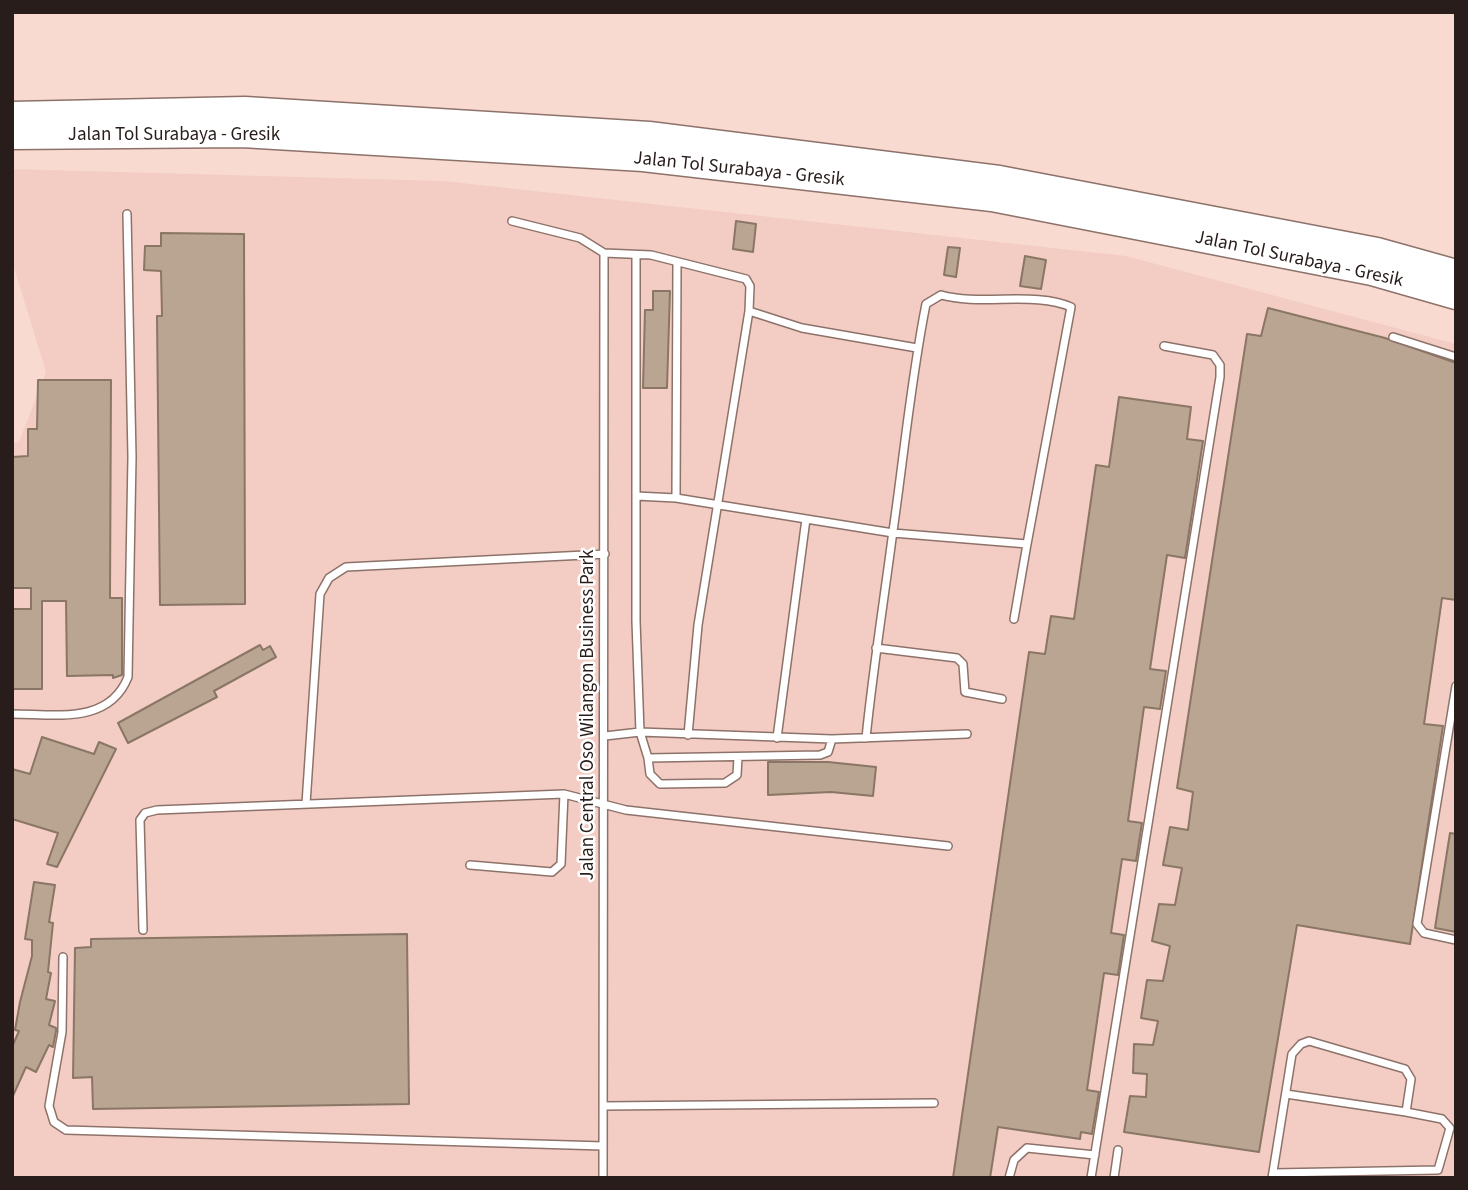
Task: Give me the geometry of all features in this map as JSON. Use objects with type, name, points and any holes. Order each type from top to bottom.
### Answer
[{"type":"highway","name":"Jalan Tol Surabaya - Gresik","points":[[12,115],[245,110],[649,135],[999,179],[1377,251],[1456,274]]},
{"type":"highway","name":"Jalan Tol Surabaya - Gresik","points":[[12,136],[242,134],[643,158],[992,198],[1371,272],[1456,296]]},
{"type":"lane","points":[[12,714],[86,714],[111,702],[123,691],[128,677],[132,457],[127,214]]},
{"type":"lane","points":[[512,221],[580,238],[604,253],[650,255],[677,264],[746,279],[750,286],[698,625],[688,735]]},
{"type":"lane","name":"Jalan Central Oso Wilangon Business Park","points":[[603,1178],[604,253]]},
{"type":"lane","points":[[636,255],[640,732],[650,774],[660,784],[725,783],[737,775],[738,758]]},
{"type":"lane","points":[[676,498],[677,264]]},
{"type":"lane","points":[[866,738],[917,348],[926,304],[941,295],[958,300],[999,299],[1071,307],[1014,619]]},
{"type":"lane","points":[[748,311],[802,328],[917,348]]},
{"type":"lane","points":[[1393,337],[1456,357]]},
{"type":"lane","points":[[1091,1178],[1220,377],[1220,365],[1213,355],[1164,346]]},
{"type":"lane","points":[[636,496],[676,498],[716,507],[893,533],[1027,544]]},
{"type":"lane","points":[[777,738],[806,519]]},
{"type":"lane","points":[[306,804],[320,594],[330,578],[346,568],[605,554]]},
{"type":"lane","points":[[876,648],[957,657],[962,664],[965,692],[1002,699]]},
{"type":"lane","points":[[1456,686],[1417,924],[1424,933],[1456,940]]},
{"type":"lane","points":[[605,736],[640,732],[832,739],[967,734]]},
{"type":"lane","points":[[648,758],[820,755],[828,752],[832,739]]},
{"type":"lane","points":[[470,865],[552,872],[561,864],[564,794]]},
{"type":"lane","points":[[143,930],[139,820],[145,813],[564,794],[604,806],[948,846]]},
{"type":"lane","points":[[63,957],[62,1032],[49,1106],[54,1122],[66,1130],[603,1146]]},
{"type":"lane","points":[[1286,1094],[1442,1119],[1451,1133],[1438,1170],[1407,1175],[1273,1175],[1292,1054],[1301,1044],[1309,1041],[1405,1069],[1411,1079],[1406,1112]]},
{"type":"lane","points":[[603,1106],[934,1103]]},
{"type":"lane","points":[[1009,1178],[1014,1160],[1027,1148],[1095,1155]]},
{"type":"lane","points":[[1114,1178],[1118,1150]]},
{"type":"shaded area","points":[[12,169],[443,181],[1126,256],[1456,344],[1456,1178],[12,1178],[12,443],[19,442],[46,372],[12,261]]},
{"type":"building","points":[[736,221],[756,224],[753,252],[733,249]]},
{"type":"building","points":[[161,233],[244,234],[245,604],[160,605],[157,316],[162,316],[161,271],[144,270],[145,246],[161,246]]},
{"type":"building","points":[[948,247],[960,248],[956,277],[944,275]]},
{"type":"building","points":[[1025,256],[1046,260],[1041,289],[1020,286]]},
{"type":"building","points":[[653,291],[670,291],[667,388],[643,388],[645,310],[653,310]]},
{"type":"building","points":[[1268,308],[1385,338],[1456,363],[1456,600],[1442,598],[1424,724],[1443,726],[1410,944],[1297,925],[1259,1152],[1124,1132],[1130,1096],[1146,1097],[1147,1074],[1133,1073],[1134,1044],[1153,1045],[1158,1021],[1141,1018],[1147,980],[1163,981],[1170,946],[1152,941],[1159,904],[1175,905],[1182,868],[1163,865],[1170,827],[1188,830],[1193,792],[1177,788],[1247,334],[1261,336]]},
{"type":"building","points":[[38,380],[111,380],[110,598],[122,598],[122,675],[113,678],[113,675],[67,676],[66,601],[42,601],[42,689],[12,689],[12,609],[31,609],[31,588],[12,588],[12,457],[28,456],[28,429],[37,429]]},
{"type":"building","points":[[1119,397],[1191,407],[1187,439],[1203,441],[1185,558],[1167,555],[1150,669],[1166,671],[1160,709],[1144,707],[1128,821],[1142,823],[1136,861],[1122,859],[1111,933],[1124,935],[1118,975],[1104,973],[1087,1090],[1099,1092],[1092,1134],[1081,1132],[1080,1139],[998,1127],[990,1178],[953,1178],[1029,652],[1045,654],[1051,616],[1074,619],[1096,465],[1109,467]]},
{"type":"building","points":[[260,645],[263,650],[270,646],[276,657],[214,691],[217,697],[128,743],[118,723]]},
{"type":"building","points":[[42,737],[94,754],[99,742],[116,749],[57,867],[47,864],[58,833],[12,819],[12,769],[30,774]]},
{"type":"building","points":[[768,762],[828,762],[876,767],[873,796],[831,792],[768,795]]},
{"type":"building","points":[[1450,833],[1456,834],[1456,932],[1435,928]]},
{"type":"building","points":[[34,882],[55,885],[49,922],[53,923],[48,972],[51,973],[46,999],[55,1001],[49,1025],[56,1028],[56,1031],[53,1047],[49,1045],[36,1072],[26,1067],[12,1098],[12,1047],[19,1031],[15,1030],[32,956],[32,940],[25,939]]},
{"type":"building","points":[[407,934],[409,1104],[93,1109],[92,1077],[73,1078],[75,948],[91,947],[91,939]]}]
